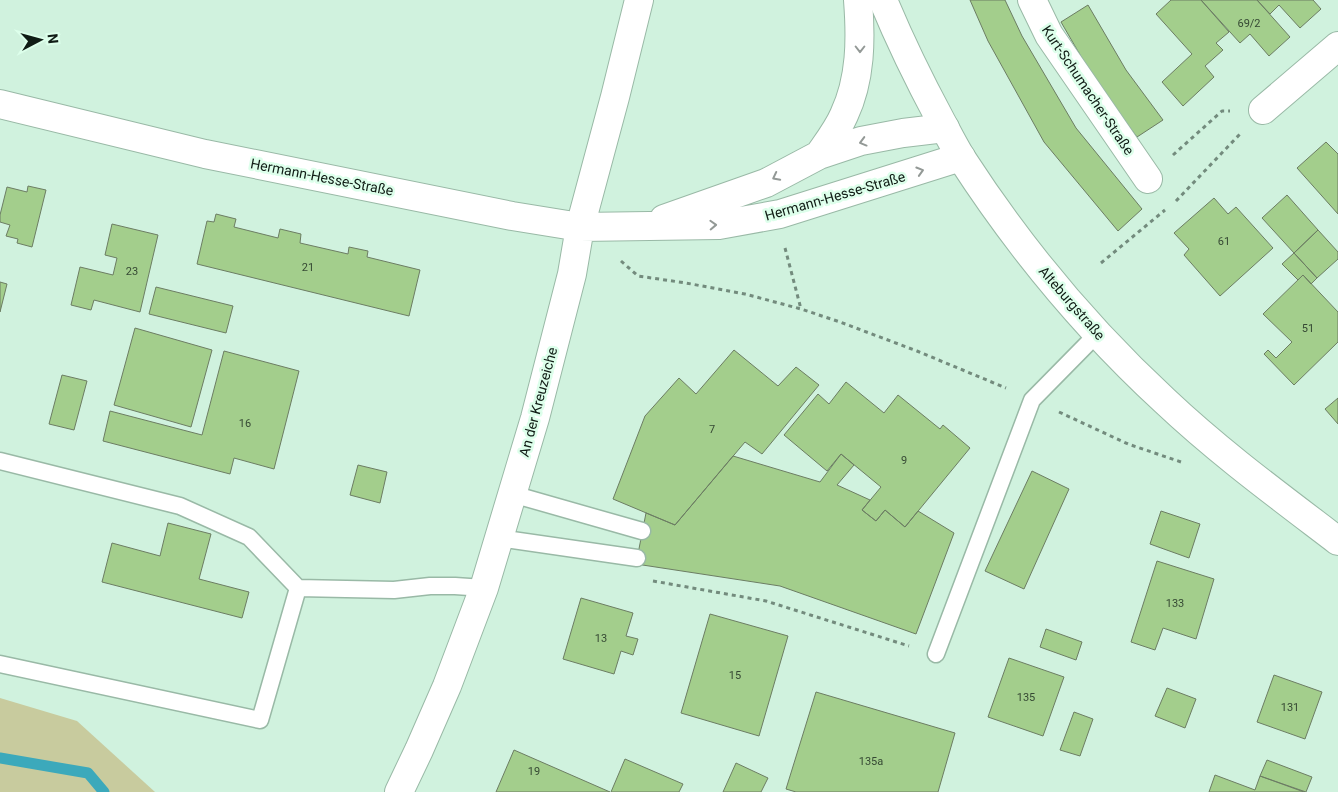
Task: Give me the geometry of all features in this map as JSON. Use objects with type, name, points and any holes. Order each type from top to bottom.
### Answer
[{"type":"street","name":"An der Kreuzeiche","points":[[399,792],[447,686],[484,588],[535,418],[572,274],[580,227],[639,0]]},
{"type":"street","points":[[820,155],[844,116],[856,85],[860,57],[858,0]]},
{"type":"street","name":"Alteburgstraße","points":[[883,0],[916,72],[961,157],[1032,257],[1066,298],[1098,334],[1165,402],[1256,478],[1338,541]]},
{"type":"street","name":"Kurt-Schumacher-Straße","points":[[1032,0],[1049,36],[1148,178]]},
{"type":"street","points":[[1263,110],[1338,46]]},
{"type":"street","name":"Hermann-Hesse-Straße","points":[[0,104],[205,154],[512,216],[580,227],[719,225],[780,214],[961,157]]},
{"type":"street","name":"Hermann-Hesse-Straße","points":[[646,226],[766,182],[820,155],[862,142],[903,133],[945,128]]},
{"type":"lane","points":[[936,654],[1032,400],[1098,334]]},
{"type":"lane","points":[[0,461],[180,506],[250,537],[298,588],[394,590],[430,586],[484,588]]},
{"type":"lane","points":[[512,494],[642,531]]},
{"type":"lane","points":[[499,538],[637,558]]},
{"type":"lane","points":[[0,664],[260,720],[298,588]]},
{"type":"path","points":[[1148,178],[1222,111],[1263,110]]},
{"type":"path","points":[[1172,204],[1180,198],[1263,110]]},
{"type":"path","points":[[1101,264],[1165,210]]},
{"type":"path","points":[[580,227],[638,276],[745,294],[840,322],[917,351],[1032,400],[1128,444],[1190,465]]},
{"type":"path","points":[[651,581],[766,601],[936,654]]},
{"type":"green space","points":[[0,698],[77,721],[155,792],[0,792]]},
{"type":"building","points":[[970,0],[1005,0],[1022,36],[1076,128],[1142,209],[1118,231],[1044,142],[988,41]]},
{"type":"building","points":[[1171,0],[1201,0],[1229,32],[1216,43],[1223,50],[1205,66],[1214,77],[1183,106],[1162,82],[1192,54],[1156,14]]},
{"type":"building","points":[[1201,0],[1257,0],[1290,37],[1269,56],[1250,34],[1240,43]]},
{"type":"building","points":[[1257,0],[1313,0],[1321,9],[1300,28],[1279,5],[1270,14]]},
{"type":"building","points":[[1088,5],[1126,70],[1163,120],[1137,137],[1097,84],[1061,22]]},
{"type":"building","points":[[1326,142],[1338,154],[1338,214],[1297,168]]},
{"type":"building","points":[[28,186],[46,190],[32,247],[17,243],[18,239],[6,236],[10,225],[0,222],[7,187],[27,192]]},
{"type":"building","points":[[1287,195],[1318,230],[1294,253],[1262,218]]},
{"type":"building","points":[[1214,198],[1228,214],[1236,207],[1273,248],[1220,296],[1184,255],[1189,249],[1174,233]]},
{"type":"building","points":[[216,214],[236,219],[234,227],[278,238],[280,229],[301,234],[300,243],[348,254],[349,247],[368,251],[367,257],[420,270],[409,316],[197,264],[207,221],[214,222]]},
{"type":"building","points":[[112,224],[158,235],[140,312],[94,300],[91,310],[71,305],[80,267],[113,275],[117,258],[105,255]]},
{"type":"building","points":[[1318,230],[1338,252],[1338,259],[1317,278],[1294,253]]},
{"type":"building","points":[[1294,253],[1317,278],[1311,284],[1303,275],[1298,280],[1282,264]]},
{"type":"building","points":[[1303,275],[1338,312],[1338,342],[1294,385],[1264,354],[1268,350],[1276,358],[1292,342],[1263,314]]},
{"type":"building","points":[[0,282],[7,284],[0,312]]},
{"type":"building","points":[[156,287],[233,306],[226,333],[149,314]]},
{"type":"building","points":[[135,328],[212,350],[191,427],[114,405]]},
{"type":"building","points":[[734,350],[778,386],[796,367],[819,385],[762,454],[745,442],[675,525],[613,499],[645,416],[679,378],[696,394]]},
{"type":"building","points":[[224,351],[299,371],[274,469],[234,458],[230,474],[103,441],[110,411],[202,435]]},
{"type":"building","points":[[62,375],[87,381],[74,430],[49,424]]},
{"type":"building","points":[[846,382],[884,413],[898,395],[940,429],[943,425],[970,448],[905,527],[885,510],[876,521],[862,510],[881,487],[841,454],[827,471],[784,435],[818,394],[829,404]]},
{"type":"building","points":[[1338,398],[1338,424],[1325,409]]},
{"type":"building","points":[[841,454],[854,465],[837,485],[870,500],[862,510],[876,521],[885,510],[905,527],[918,511],[954,533],[916,634],[780,586],[636,564],[646,513],[675,525],[733,456],[820,482]]},
{"type":"building","points":[[358,465],[387,472],[380,503],[350,495]]},
{"type":"building","points":[[1032,471],[1069,489],[1024,589],[985,571]]},
{"type":"building","points":[[1161,511],[1200,524],[1189,558],[1150,544]]},
{"type":"building","points":[[168,523],[211,534],[199,579],[249,592],[242,618],[102,582],[112,543],[160,556]]},
{"type":"building","points":[[1157,561],[1214,579],[1196,639],[1163,628],[1155,650],[1131,642]]},
{"type":"building","points":[[581,598],[633,613],[626,636],[638,639],[633,655],[621,651],[614,674],[563,659]]},
{"type":"building","points":[[710,614],[788,636],[759,736],[681,713]]},
{"type":"building","points":[[1046,629],[1082,642],[1076,660],[1040,647]]},
{"type":"building","points":[[1009,658],[1064,677],[1043,736],[988,717]]},
{"type":"building","points":[[1274,675],[1322,692],[1305,739],[1257,722]]},
{"type":"building","points":[[1167,688],[1196,699],[1185,728],[1155,716]]},
{"type":"building","points":[[816,692],[955,733],[938,792],[796,792],[786,789]]},
{"type":"building","points":[[1074,712],[1093,719],[1080,756],[1060,750]]},
{"type":"building","points":[[514,750],[610,792],[496,792]]},
{"type":"building","points":[[625,759],[683,784],[679,792],[611,792]]},
{"type":"building","points":[[1267,760],[1312,777],[1306,792],[1260,776]]},
{"type":"building","points":[[736,763],[768,778],[761,792],[723,792]]},
{"type":"building","points":[[1215,775],[1255,790],[1260,776],[1304,792],[1209,792]]},
{"type":"waterway","points":[[0,758],[88,773],[104,792]]}]
